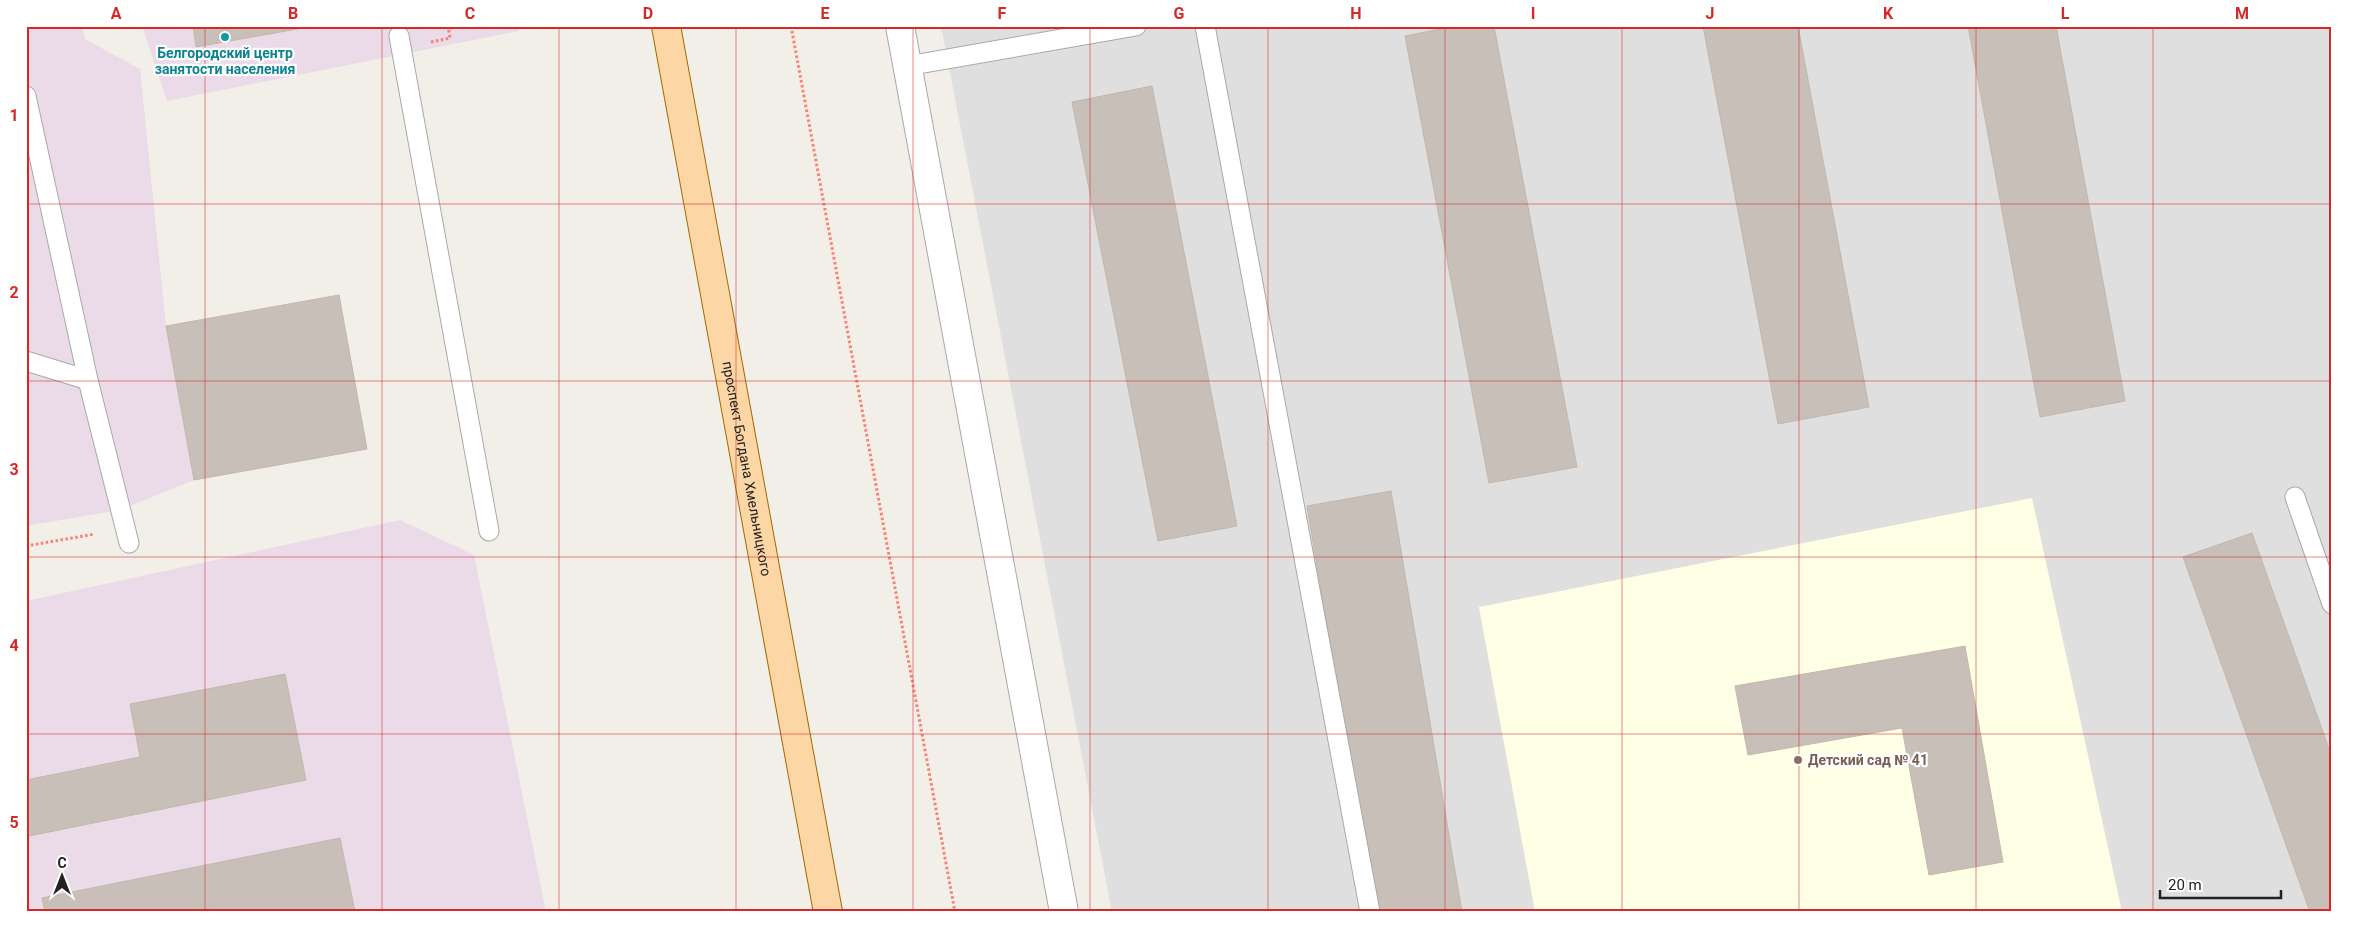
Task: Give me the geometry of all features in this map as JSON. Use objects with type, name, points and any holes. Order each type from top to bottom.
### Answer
[{"type":"main road","name":"проспект Богдана Хмельницкого","points":[[666,26],[828,912]]},
{"type":"street","points":[[900,26],[1064,912]]},
{"type":"lane","points":[[907,66],[1136,26]]},
{"type":"lane","points":[[1205,26],[1370,912]]},
{"type":"lane","points":[[399,36],[489,531]]},
{"type":"lane","points":[[26,96],[88,380],[127,536]]},
{"type":"lane","points":[[26,361],[88,380]]},
{"type":"lane","points":[[2295,497],[2332,604]]},
{"type":"path","points":[[792,26],[955,912]]},
{"type":"path","points":[[26,546],[127,536]]},
{"type":"shaded area","points":[[26,26],[82,26],[85,39],[140,69],[166,326],[194,480],[120,510],[26,526]]},
{"type":"shaded area","points":[[142,26],[518,26],[519,31],[167,101]]},
{"type":"shaded area","points":[[941,26],[2332,26],[2332,912],[1112,912]]},
{"type":"shaded area","name":"Детский сад № 41","points":[[2032,498],[2122,912],[1535,912],[1479,607]]},
{"type":"shaded area","points":[[400,520],[474,555],[546,912],[26,912],[26,601]]},
{"type":"building","name":"Белгородский центр занятости населения","points":[[193,26],[314,26],[196,47]]},
{"type":"building","points":[[1456,26],[1494,26],[1577,467],[1489,483],[1405,36]]},
{"type":"building","points":[[1703,26],[1798,26],[1869,407],[1778,424]]},
{"type":"building","points":[[1968,26],[2056,26],[2125,401],[2040,417]]},
{"type":"building","points":[[1152,86],[1237,526],[1158,541],[1072,102]]},
{"type":"building","points":[[339,295],[367,449],[194,480],[166,326]]},
{"type":"building","points":[[1391,491],[1462,912],[1375,912],[1307,506]]},
{"type":"building","points":[[2252,533],[2332,757],[2332,912],[2310,912],[2183,557]]},
{"type":"building","points":[[1965,646],[2003,862],[1929,875],[1902,728],[1748,755],[1735,686]]},
{"type":"building","points":[[285,674],[306,780],[29,836],[26,820],[26,780],[140,757],[130,704]]},
{"type":"building","points":[[340,838],[355,912],[45,912],[42,898]]},
{"type":"place","name":"Белгородский центр занятости населения","points":[[225,37]]},
{"type":"place","name":"Детский сад № 41","points":[[1798,760]]}]
